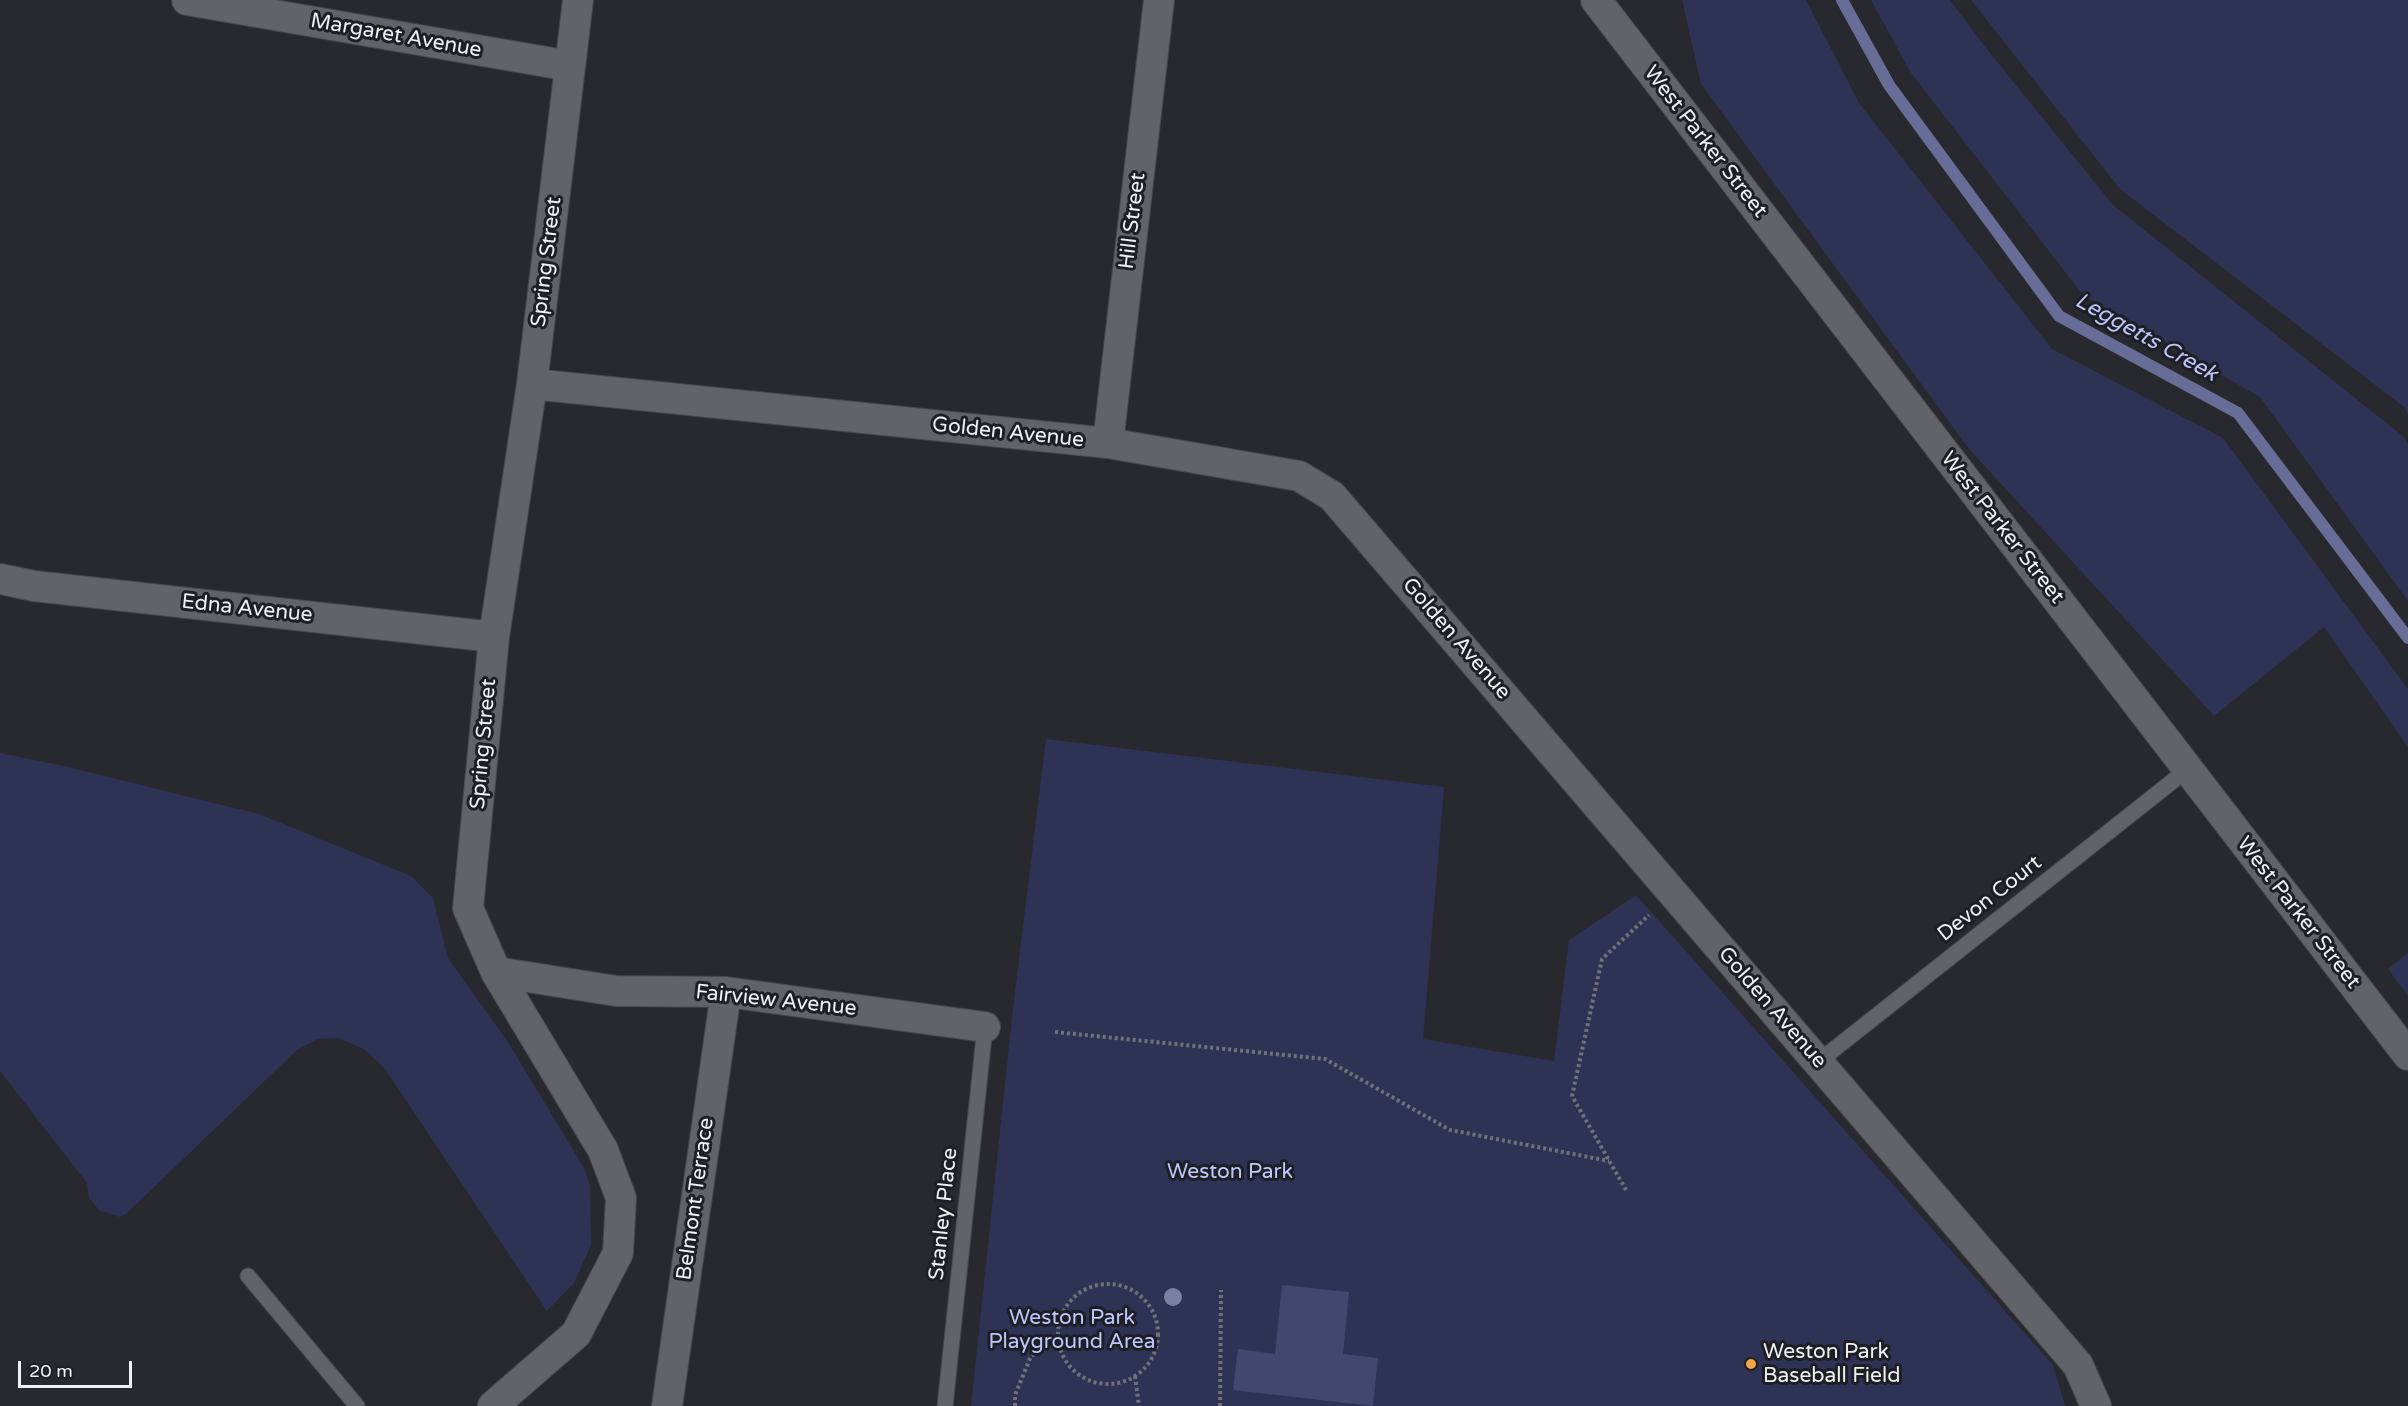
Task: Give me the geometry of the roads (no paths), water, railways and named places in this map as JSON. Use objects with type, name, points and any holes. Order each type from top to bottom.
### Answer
[{"type":"street","name":"Margaret Avenue","points":[[187,0],[570,66]]},
{"type":"street","name":"Spring Street","points":[[493,1406],[576,1334],[618,1253],[621,1198],[603,1150],[496,972],[468,909],[494,637],[532,384],[578,0]]},
{"type":"street","name":"Hill Street","points":[[1108,443],[1159,0]]},
{"type":"street","name":"West Parker Street","points":[[1596,0],[2408,1055]]},
{"type":"street","name":"Golden Avenue","points":[[532,384],[1108,443],[1299,476],[1332,496],[2078,1365],[2096,1406]]},
{"type":"street","name":"Edna Avenue","points":[[0,579],[34,586],[494,637]]},
{"type":"street","name":"Fairview Avenue","points":[[496,972],[616,991],[726,992],[985,1026]]},
{"type":"street","name":"Belmont Terrace","points":[[667,1406],[726,992]]},
{"type":"lane","name":"Devon Court","points":[[1818,1062],[2188,770]]},
{"type":"lane","name":"Stanley Place","points":[[945,1406],[985,1026]]},
{"type":"lane","points":[[248,1276],[357,1406]]},
{"type":"waterway","name":"Leggetts Creek","points":[[1842,0],[1889,85],[2059,316],[2238,413],[2408,638]]},
{"type":"place","name":"Weston Park Baseball Field","points":[[1751,1364]]},
{"type":"park label","name":"Weston Park","points":[[1230,1172]]},
{"type":"park label","name":"Weston Park Playground Area","points":[[1072,1330]]}]
